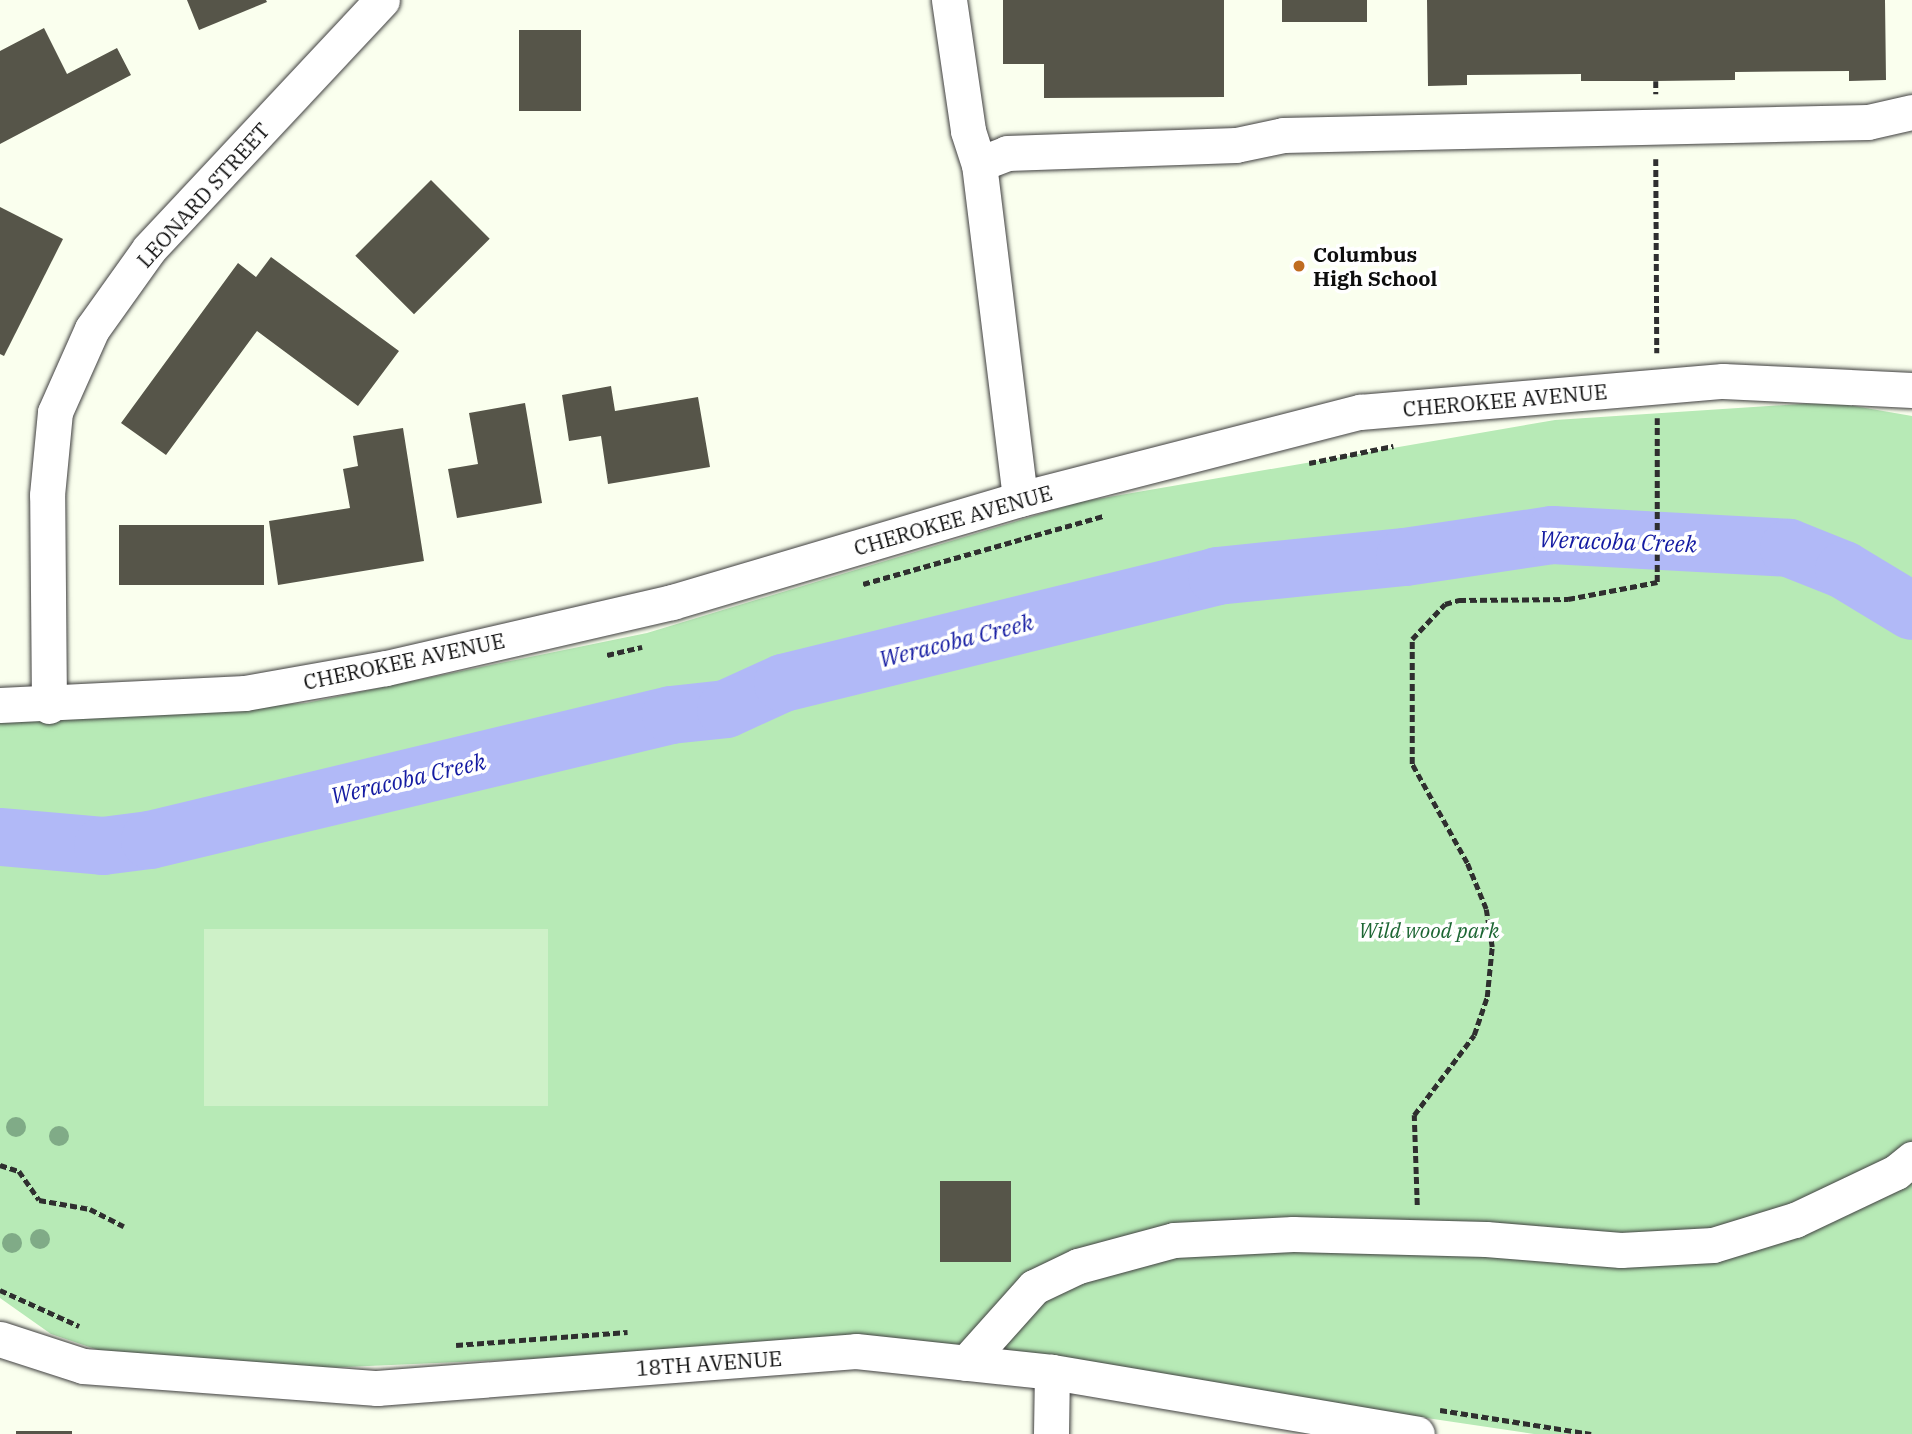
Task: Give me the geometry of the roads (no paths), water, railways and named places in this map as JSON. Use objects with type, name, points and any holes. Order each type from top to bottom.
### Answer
[{"type":"street","name":"LEONARD STREET","points":[[48,706],[47,495],[55,412],[92,329],[149,249],[382,0]]},
{"type":"street","points":[[949,0],[968,131],[979,164],[1020,499]]},
{"type":"street","points":[[979,164],[1007,153],[1236,145],[1283,135],[1868,122],[1912,112]]},
{"type":"street","name":"CHEROKEE AVENUE","points":[[0,705],[48,706],[245,692],[386,668],[672,602],[1020,499],[1360,412],[1723,381],[1912,390]]},
{"type":"street","points":[[967,1363],[1034,1287],[1102,1259],[1174,1240],[1293,1234],[1419,1238],[1622,1250],[1713,1245],[1795,1220],[1896,1172],[1912,1159]]},
{"type":"street","name":"18TH AVENUE","points":[[0,1339],[83,1366],[377,1388],[856,1351],[1052,1371],[1418,1434]]},
{"type":"street","points":[[1051,1434],[1052,1371]]},
{"type":"waterway","name":"Weracoba Creek","points":[[0,837],[103,846],[150,840],[671,715],[726,709],[783,683],[1217,576],[1405,557],[1552,535],[1789,548],[1844,570],[1912,611]]},
{"type":"place","name":"Columbus High School","points":[[1299,266]]},
{"type":"park label","name":"Wild wood park","points":[[1429,930]]}]
